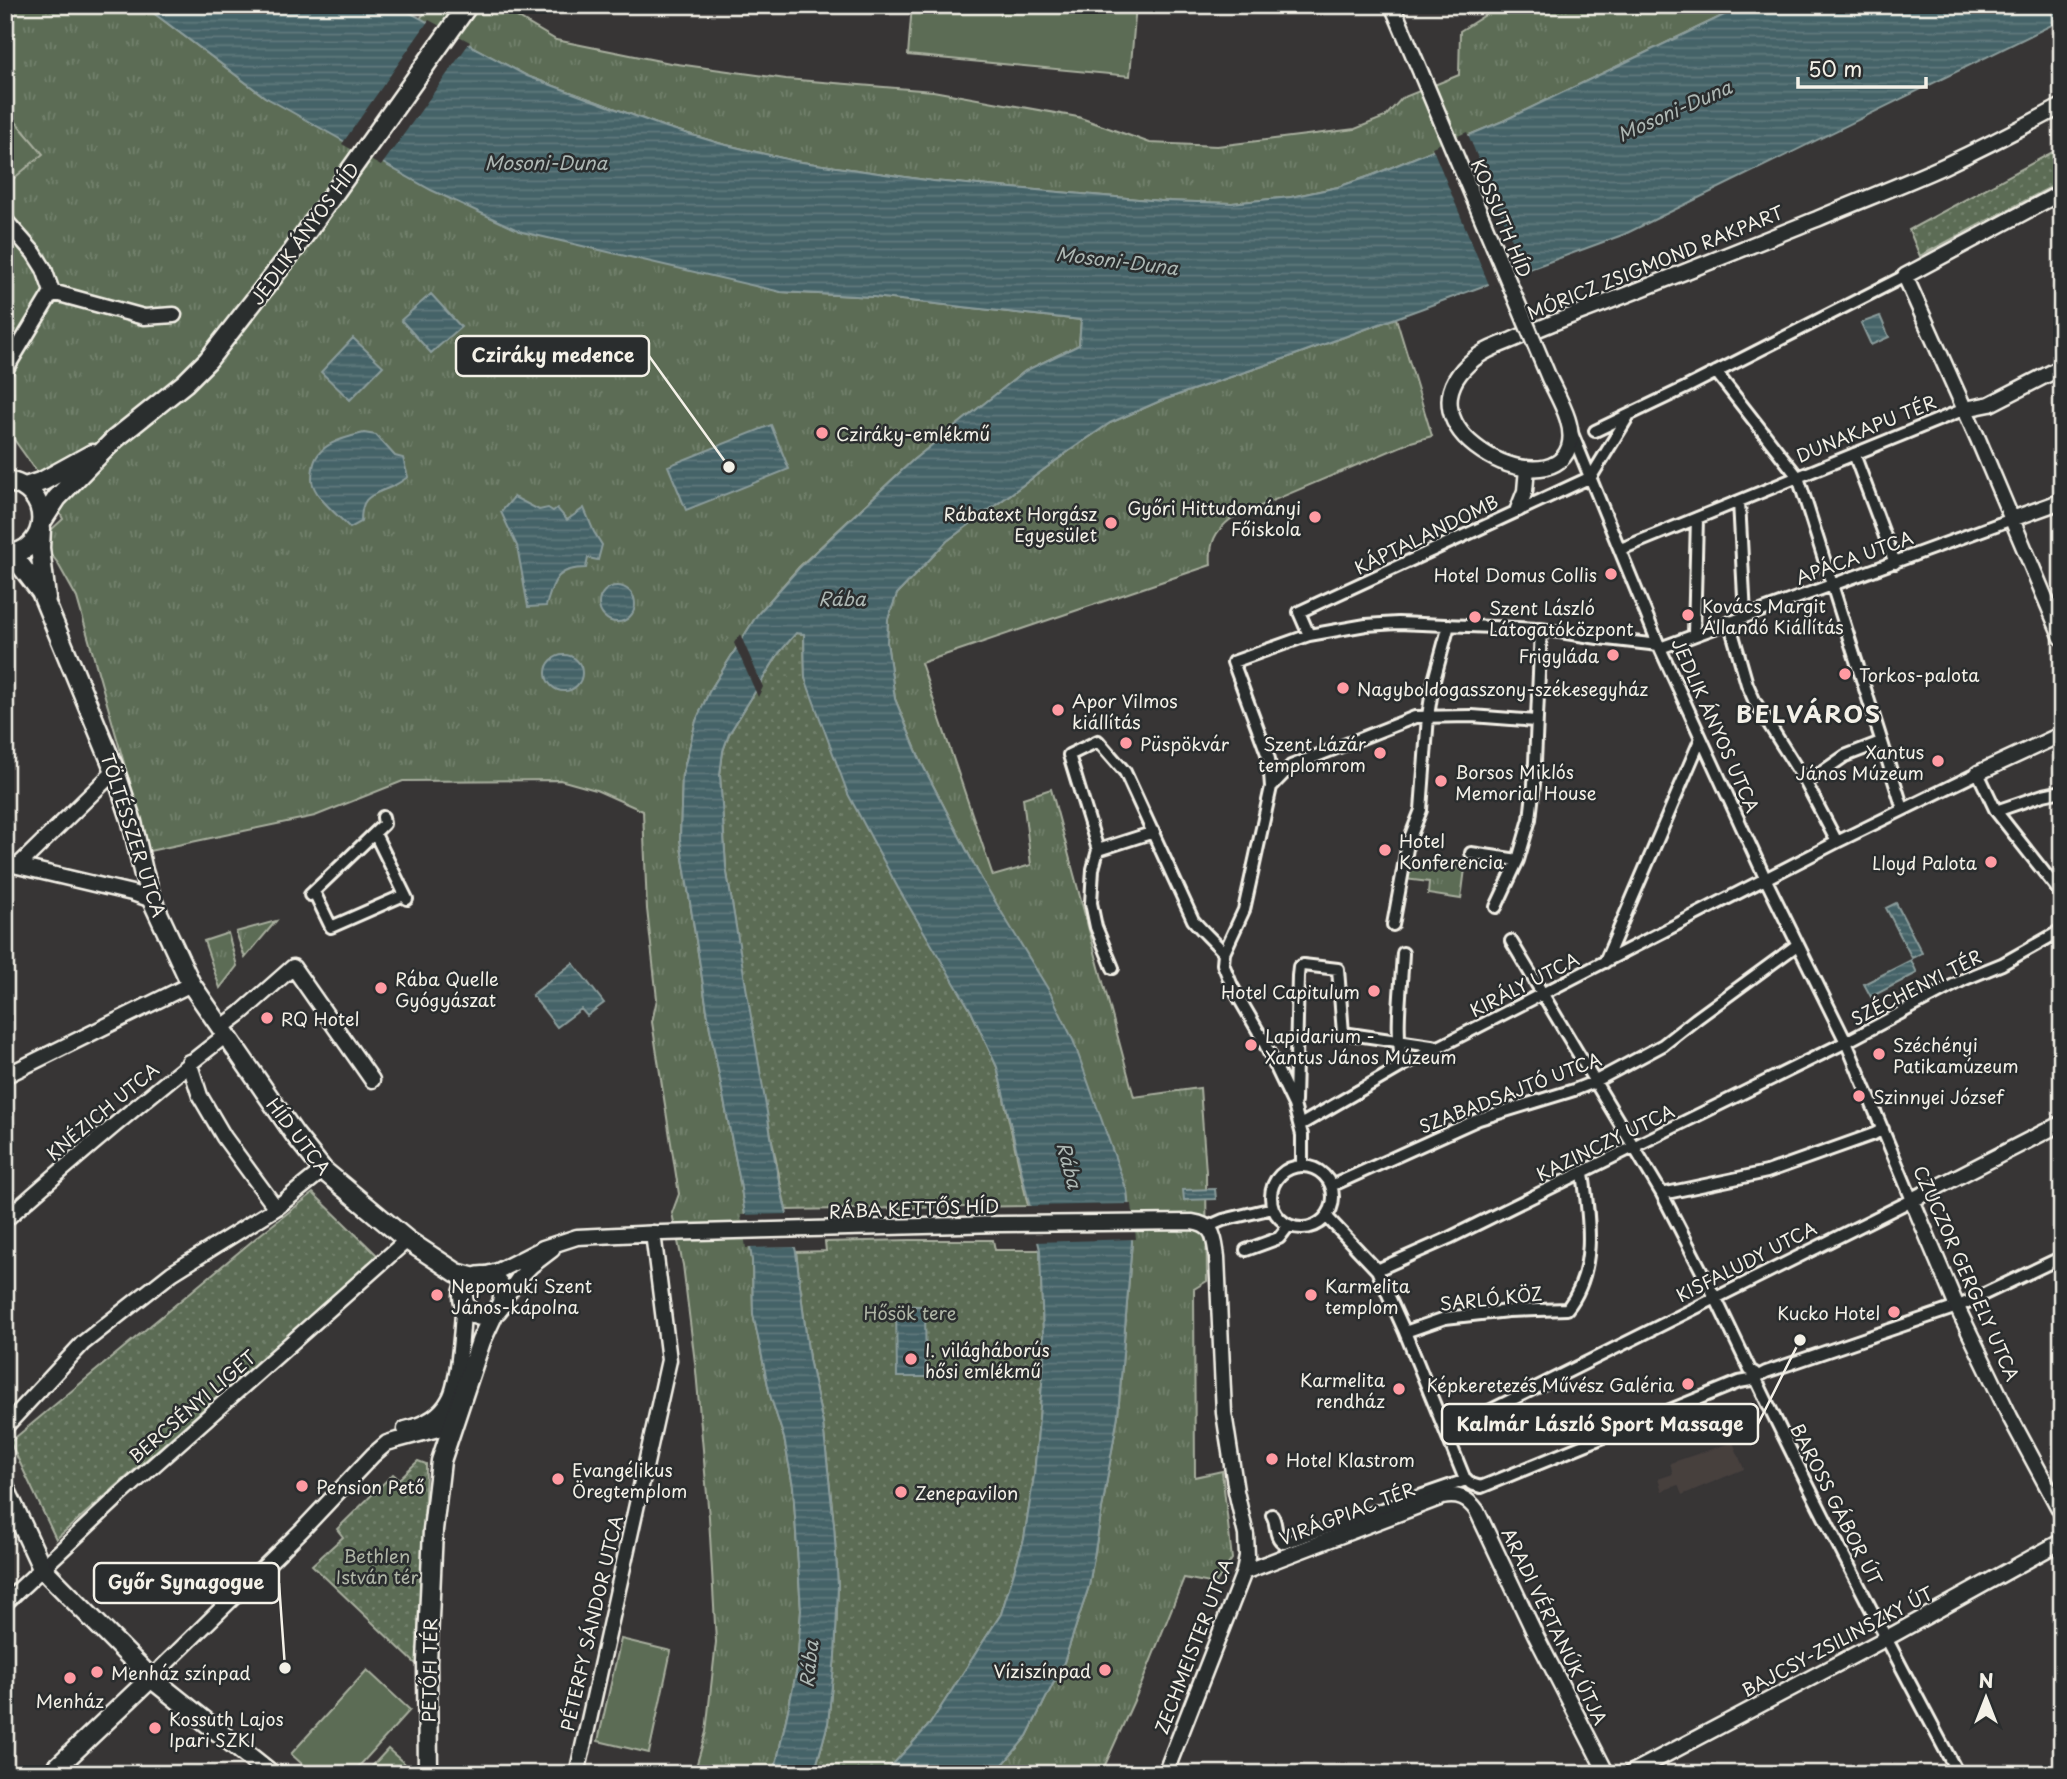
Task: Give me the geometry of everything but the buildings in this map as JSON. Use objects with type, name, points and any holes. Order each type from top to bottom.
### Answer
[{"type":"street","name":"JEDLIK ÁNYOS HÍD","points":[[9,554],[30,545],[50,507],[67,486],[115,439],[185,383],[208,360],[293,251],[468,5]]},
{"type":"street","name":"KOSSUTH HÍD","points":[[1392,5],[1549,378]]},
{"type":"street","name":"MÓRICZ ZSIGMOND RAKPART","points":[[1570,428],[1570,444],[1564,457],[1552,465],[1527,468],[1513,466],[1494,459],[1469,441],[1455,423],[1450,407],[1453,386],[1460,373],[1479,355],[1549,324],[1701,266],[1933,171],[2062,106]]},
{"type":"street","points":[[1595,430],[1905,276],[2062,192]]},
{"type":"street","points":[[5,220],[34,253],[52,292]]},
{"type":"street","name":"DUNAKAPU TÉR","points":[[1621,549],[1965,409],[1905,276]]},
{"type":"street","points":[[52,292],[144,317],[174,315]]},
{"type":"street","points":[[5,370],[52,292]]},
{"type":"street","points":[[2062,367],[1990,404],[1965,409],[2012,519],[2057,613],[2062,638]]},
{"type":"street","points":[[1716,372],[1798,477],[1903,809]]},
{"type":"street","name":"JEDLIK ÁNYOS UTCA","points":[[1549,378],[1659,646],[1766,880],[1846,1042]]},
{"type":"street","points":[[1576,470],[1591,477],[1629,415]]},
{"type":"street","name":"JEDLIK ÁNYOS HÍD","points":[[12,481],[43,481],[115,439]]},
{"type":"street","points":[[1854,454],[1895,563]]},
{"type":"street","points":[[1518,509],[1525,491],[1527,468]]},
{"type":"street","name":"KÁPTALANDOMB","points":[[1309,635],[1299,612],[1591,477]]},
{"type":"street","points":[[12,481],[38,502],[41,525]]},
{"type":"street","points":[[1739,501],[1745,616]]},
{"type":"street","name":"APÁCA UTCA","points":[[1659,646],[1833,586],[2062,501]]},
{"type":"street","points":[[1694,634],[1697,518]]},
{"type":"street","name":"TÖLTÉSSZER UTCA","points":[[41,525],[40,548],[47,608]]},
{"type":"street","name":"TÖLTÉSSZER UTCA","points":[[9,554],[41,592],[115,771],[132,822],[152,900],[191,984]]},
{"type":"street","points":[[1729,621],[1747,684],[1755,702],[1806,783],[1837,842]]},
{"type":"street","points":[[1302,1166],[1300,1125],[1294,1105],[1223,964],[1224,953],[1244,910],[1271,787],[1269,759],[1233,662],[1309,635],[1366,625],[1398,623],[1541,629],[1659,646]]},
{"type":"street","points":[[1393,925],[1408,843],[1422,810],[1428,716],[1433,684],[1449,625]]},
{"type":"street","points":[[1496,907],[1518,860],[1530,819],[1541,629]]},
{"type":"street","points":[[1271,787],[1291,766],[1415,717],[1472,716],[1536,721]]},
{"type":"street","points":[[1766,880],[1927,797],[2062,734]]},
{"type":"street","points":[[1605,962],[1701,738]]},
{"type":"street","points":[[1113,968],[1096,927],[1091,903],[1093,869],[1098,850],[1069,755],[1098,741],[1125,772],[1193,920],[1224,953]]},
{"type":"street","points":[[1806,783],[1844,756],[1881,742]]},
{"type":"street","points":[[12,865],[115,771]]},
{"type":"street","points":[[1978,773],[1996,811],[2062,895]]},
{"type":"street","points":[[1996,811],[2062,791]]},
{"type":"street","points":[[375,834],[405,897],[331,927],[312,894],[375,834],[384,824],[383,817]]},
{"type":"street","points":[[1098,850],[1153,832]]},
{"type":"street","points":[[1471,853],[1518,860]]},
{"type":"street","points":[[12,865],[152,900]]},
{"type":"street","name":"KIRÁLY UTCA","points":[[1300,1125],[1438,1047],[1766,880]]},
{"type":"street","points":[[2059,931],[2062,945]]},
{"type":"street","name":"SZÉCHENYI TÉR","points":[[1846,1042],[1965,979],[2002,964],[2059,931]]},
{"type":"street","name":"BAROSS GÁBOR ÚT","points":[[1511,941],[1662,1194],[1716,1298],[1749,1370],[1755,1373],[1885,1638],[1958,1774]]},
{"type":"street","name":"SZABADSAJTÓ UTCA","points":[[1331,1186],[1479,1119],[1594,1082],[1663,1045],[1797,945]]},
{"type":"street","points":[[1402,1066],[1397,1042],[1403,953]]},
{"type":"street","points":[[1294,1105],[1299,967],[1303,965],[1338,969],[1343,1033],[1438,1047]]},
{"type":"street","name":"KNÉZICH UTCA","points":[[5,1220],[189,1062],[293,968],[372,1080]]},
{"type":"street","points":[[5,1076],[191,984]]},
{"type":"street","name":"HÍD UTCA","points":[[191,984],[295,1135],[323,1170],[407,1240],[457,1273],[477,1277]]},
{"type":"street","name":"CZUCZOR GERGELY UTCA","points":[[1846,1042],[1957,1307],[2010,1417],[2062,1514]]},
{"type":"street","name":"KAZINCZY UTCA","points":[[1377,1270],[1449,1238],[1846,1042]]},
{"type":"street","points":[[189,1062],[200,1096],[212,1117],[276,1208]]},
{"type":"street","name":"KISFALUDY UTCA","points":[[1447,1432],[2062,1123]]},
{"type":"street","points":[[1662,1194],[1768,1172],[1874,1135],[1884,1129]]},
{"type":"street","points":[[1302,1166],[1317,1170],[1326,1177],[1331,1186],[1333,1202],[1327,1217],[1309,1228],[1298,1228],[1281,1220],[1267,1194],[1279,1176],[1287,1170],[1302,1166]]},
{"type":"street","points":[[5,1427],[83,1343],[172,1273],[276,1208],[323,1170]]},
{"type":"street","name":"SARLÓ KÖZ","points":[[1405,1332],[1445,1318],[1508,1311],[1567,1309],[1573,1302],[1587,1270],[1590,1230],[1583,1172]]},
{"type":"street","points":[[1208,1227],[1223,1220],[1273,1208]]},
{"type":"street","points":[[1327,1217],[1377,1270],[1469,1482]]},
{"type":"street","name":"RÁBA KETTŐS HÍD","points":[[477,1277],[498,1271],[543,1248],[577,1237],[999,1224],[1196,1222],[1208,1227]]},
{"type":"street","points":[[1246,1250],[1279,1238],[1289,1225]]},
{"type":"street","name":"ZECHMEISTER UTCA","points":[[1165,1774],[1244,1572],[1247,1547],[1224,1413],[1218,1281],[1214,1238],[1208,1227]]},
{"type":"street","name":"PÉTERFY SÁNDOR UTCA","points":[[577,1774],[669,1360],[657,1233]]},
{"type":"street","name":"BERCSÉNYI LIGET","points":[[5,1603],[118,1497],[407,1240]]},
{"type":"street","points":[[464,1298],[466,1305],[475,1314],[487,1315],[498,1307],[513,1284],[531,1266],[563,1242]]},
{"type":"street","points":[[1272,1516],[1278,1540],[1284,1543],[1469,1482],[1486,1486],[1755,1377],[1957,1307],[2062,1257]]},
{"type":"street","points":[[373,1455],[380,1443],[392,1434],[434,1418],[449,1402],[454,1388],[466,1286],[477,1277],[491,1277],[503,1290],[498,1307]]},
{"type":"street","name":"PETŐFI TÉR","points":[[428,1774],[427,1661],[433,1530],[441,1461],[481,1341],[498,1307]]},
{"type":"street","points":[[50,1774],[302,1530],[373,1455],[387,1443],[438,1429],[454,1416],[461,1401]]},
{"type":"street","points":[[5,1488],[43,1568],[151,1678],[271,1774]]},
{"type":"street","name":"VIRÁGPIAC TÉR","points":[[1244,1572],[1442,1497],[1465,1499]]},
{"type":"street","name":"ARADI VÉRTANÚK ÚTJA","points":[[1465,1499],[1477,1511],[1606,1774]]},
{"type":"street","name":"BAJCSY-ZSILINSZKY ÚT","points":[[1629,1774],[2062,1541]]},
{"type":"shaded area","points":[[1733,1442],[1744,1469],[1682,1495],[1678,1485],[1662,1491],[1658,1479],[1673,1474],[1670,1463]]},
{"type":"green space","points":[[5,5],[143,5],[265,97],[781,292],[874,297],[1081,320],[1079,345],[1025,371],[913,460],[799,567],[757,615],[709,692],[696,721],[682,776],[680,839],[710,1029],[740,1182],[752,1260],[753,1314],[770,1395],[784,1438],[793,1486],[801,1610],[797,1669],[774,1774],[694,1774],[706,1732],[716,1642],[709,1517],[696,1371],[683,1265],[672,1213],[679,1194],[652,1022],[657,999],[647,909],[643,811],[596,790],[560,780],[403,781],[315,816],[149,851],[77,598],[57,562],[40,540],[63,519],[43,480],[5,427]]},
{"type":"green space","points":[[430,5],[502,5],[512,14],[556,40],[670,63],[786,79],[933,91],[1078,117],[1150,143],[1217,146],[1355,129],[1385,117],[1402,98],[1459,75],[1460,31],[1487,14],[1514,5],[1745,5],[1503,121],[1373,175],[1338,187],[1291,197],[1232,203],[1161,201],[933,181],[795,161],[722,144],[662,126],[527,76],[420,19]]},
{"type":"green space","points":[[912,5],[1136,5],[1130,76],[908,55]]},
{"type":"green space","points":[[5,109],[43,154],[7,184],[5,181]]},
{"type":"green space","points":[[2062,147],[2062,181],[1920,256],[1909,230]]},
{"type":"green space","points":[[1396,318],[1432,436],[1411,442],[1232,518],[1214,538],[1211,565],[921,663],[993,876],[1031,865],[1023,798],[1051,789],[1134,1097],[1200,1088],[1206,1172],[1207,1281],[1194,1289],[1195,1477],[1222,1471],[1232,1559],[1215,1584],[1184,1578],[1141,1685],[1101,1774],[995,1774],[1027,1736],[1064,1662],[1089,1586],[1118,1415],[1132,1241],[1127,1191],[981,878],[921,762],[895,699],[887,642],[888,619],[897,594],[947,541],[1110,423],[1160,401]]},
{"type":"green space","points":[[796,633],[804,634],[805,678],[937,951],[971,1011],[997,1067],[1028,1206],[786,1210],[764,1101],[726,867],[720,775],[723,751],[729,734],[779,653]]},
{"type":"green space","points":[[1433,863],[1465,869],[1461,899],[1428,894],[1429,882],[1404,879],[1408,865]]},
{"type":"green space","points":[[276,921],[245,958],[236,932]]},
{"type":"green space","points":[[228,933],[237,966],[220,988],[204,941]]},
{"type":"green space","points":[[313,1193],[378,1256],[56,1539],[10,1442]]},
{"type":"green space","name":"Hősök tere","points":[[993,1240],[995,1250],[1040,1250],[1044,1361],[1034,1476],[1024,1539],[1001,1614],[930,1724],[884,1774],[814,1774],[828,1723],[835,1656],[838,1586],[823,1424],[809,1359],[796,1252],[826,1251],[825,1242]]},
{"type":"green space","name":"Bethlen István tér","points":[[418,1461],[426,1464],[419,1667],[312,1565],[343,1537],[337,1529],[393,1474],[399,1479]]},
{"type":"green space","points":[[621,1639],[671,1651],[649,1753],[598,1741]]},
{"type":"green space","points":[[367,1670],[410,1710],[352,1774],[313,1774],[291,1754]]},
{"type":"green space","points":[[388,1749],[413,1771],[411,1774],[365,1774]]},
{"type":"water","points":[[143,5],[396,5],[527,76],[662,126],[722,144],[795,161],[933,181],[1161,201],[1232,203],[1291,197],[1338,187],[1373,175],[1503,121],[1745,5],[2062,5],[2062,20],[1625,234],[1292,356],[1160,401],[1110,423],[947,541],[897,594],[888,619],[887,642],[895,699],[921,762],[981,878],[1051,994],[1073,1040],[1127,1191],[1132,1241],[1118,1415],[1089,1586],[1064,1662],[1027,1736],[995,1774],[884,1774],[930,1724],[1001,1614],[1024,1539],[1034,1476],[1044,1361],[1040,1250],[997,1067],[971,1011],[898,888],[848,794],[805,678],[804,634],[796,633],[779,653],[729,734],[723,751],[720,775],[726,867],[777,1172],[796,1252],[809,1359],[823,1424],[838,1586],[835,1656],[828,1723],[814,1774],[774,1774],[797,1669],[801,1610],[793,1486],[784,1438],[770,1395],[753,1314],[752,1260],[740,1182],[710,1029],[680,839],[682,776],[696,721],[709,692],[757,615],[799,568],[913,460],[1025,371],[1079,345],[1081,320],[874,297],[781,292],[522,232],[431,190],[265,97]]},
{"type":"water","points":[[431,294],[461,327],[431,353],[401,320]]},
{"type":"water","points":[[1880,316],[1889,337],[1871,345],[1861,323]]},
{"type":"water","points":[[353,338],[383,366],[350,400],[321,372]]},
{"type":"water","points":[[771,425],[789,469],[686,510],[668,466]]},
{"type":"water","points":[[364,433],[376,435],[395,456],[403,458],[408,477],[369,497],[363,506],[361,522],[350,528],[320,497],[312,483],[312,472],[315,460],[325,448],[339,440]]},
{"type":"water","points":[[514,497],[539,510],[548,508],[553,511],[557,508],[567,520],[584,508],[602,545],[598,560],[588,558],[586,568],[568,570],[558,577],[546,606],[528,607],[517,546],[501,512]]},
{"type":"water","points":[[617,586],[630,591],[635,604],[630,617],[617,622],[604,617],[599,604],[604,591]]},
{"type":"water","points":[[564,655],[577,660],[582,673],[577,686],[564,691],[551,686],[546,673],[551,660]]},
{"type":"water","points":[[1896,903],[1922,953],[1912,958],[1886,908]]},
{"type":"water","points":[[1911,960],[1917,973],[1871,997],[1864,984]]},
{"type":"water","points":[[573,963],[604,1003],[587,1016],[581,1009],[557,1027],[532,995]]},
{"type":"water","points":[[1215,1189],[1216,1199],[1184,1200],[1183,1190]]},
{"type":"water","points":[[896,1306],[925,1306],[926,1377],[897,1377]]},
{"type":"pier","points":[[429,20],[470,42],[381,166],[342,144]]},
{"type":"pier","points":[[1467,132],[1526,274],[1490,287],[1432,147]]},
{"type":"pier","points":[[740,634],[763,687],[758,697],[734,643]]},
{"type":"pier","points":[[1132,1204],[1136,1239],[1034,1242],[1025,1206]]},
{"type":"pier","points":[[790,1214],[798,1247],[746,1248],[741,1215]]},
{"type":"place","name":"Cziráky-emlékmű","points":[[822,433]]},
{"type":"place","name":"Cziráky medence","points":[[729,467]]},
{"type":"place","name":"Győri Hittudományi Főiskola","points":[[1315,517]]},
{"type":"place","name":"Rábatext Horgász Egyesület","points":[[1111,523]]},
{"type":"place","name":"Hotel Domus Collis","points":[[1611,574]]},
{"type":"place","name":"Kovács Margit Állandó Kiállítás","points":[[1688,615]]},
{"type":"place","name":"Szent László Látogatóközpont","points":[[1475,617]]},
{"type":"place","name":"Frigyláda","points":[[1613,655]]},
{"type":"place","name":"Torkos-palota","points":[[1845,674]]},
{"type":"place","name":"Nagyboldogasszony-székesegyház","points":[[1343,688]]},
{"type":"place","name":"Apor Vilmos kiállítás","points":[[1058,710]]},
{"type":"place","name":"Püspökvár","points":[[1126,743]]},
{"type":"place","name":"Szent Lázár templomrom","points":[[1380,753]]},
{"type":"place","name":"Xantus János Múzeum","points":[[1938,761]]},
{"type":"place","name":"Borsos Miklós Memorial House","points":[[1441,781]]},
{"type":"place","name":"Hotel Konferencia","points":[[1385,850]]},
{"type":"place","name":"Lloyd Palota","points":[[1991,862]]},
{"type":"place","name":"Rába Quelle Gyógyászat","points":[[381,988]]},
{"type":"place","name":"Hotel Capitulum","points":[[1374,991]]},
{"type":"place","name":"RQ Hotel","points":[[267,1018]]},
{"type":"place","name":"Lapidarium - Xantus János Múzeum","points":[[1251,1045]]},
{"type":"place","name":"Széchényi Patikamúzeum","points":[[1879,1054]]},
{"type":"place","name":"Szinnyei József","points":[[1859,1096]]},
{"type":"place","name":"Nepomuki Szent János-kápolna","points":[[437,1295]]},
{"type":"place","name":"Karmelita templom","points":[[1311,1295]]},
{"type":"place","name":"Kucko Hotel","points":[[1894,1312]]},
{"type":"place","name":"Kalmár László Sport Massage","points":[[1800,1340]]},
{"type":"place","name":"I. világháborús hősi emlékmű","points":[[911,1359]]},
{"type":"place","name":"Képkeretezés Művész Galéria","points":[[1688,1384]]},
{"type":"place","name":"Karmelita rendház","points":[[1399,1389]]},
{"type":"place","name":"Hotel Klastrom","points":[[1272,1459]]},
{"type":"place","name":"Evangélikus Öregtemplom","points":[[558,1479]]},
{"type":"place","name":"Pension Pető","points":[[302,1486]]},
{"type":"place","name":"Zenepavilon","points":[[901,1492]]},
{"type":"place","name":"Győr Synagogue","points":[[285,1668]]},
{"type":"place","name":"Víziszínpad","points":[[1105,1670]]},
{"type":"place","name":"Menház színpad","points":[[97,1672]]},
{"type":"place","name":"Menház","points":[[70,1678]]},
{"type":"place","name":"Kossuth Lajos Ipari SZKI","points":[[155,1728]]},
{"type":"district","name":"BELVÁROS","points":[[1809,713]]},
{"type":"water label","name":"Mosoni-Duna","points":[[1674,110]]},
{"type":"water label","name":"Mosoni-Duna","points":[[546,162]]},
{"type":"water label","name":"Mosoni-Duna","points":[[1117,260]]},
{"type":"water label","name":"Rába","points":[[842,598]]},
{"type":"water label","name":"Rába","points":[[1070,1165]]},
{"type":"water label","name":"Rába","points":[[808,1664]]}]
